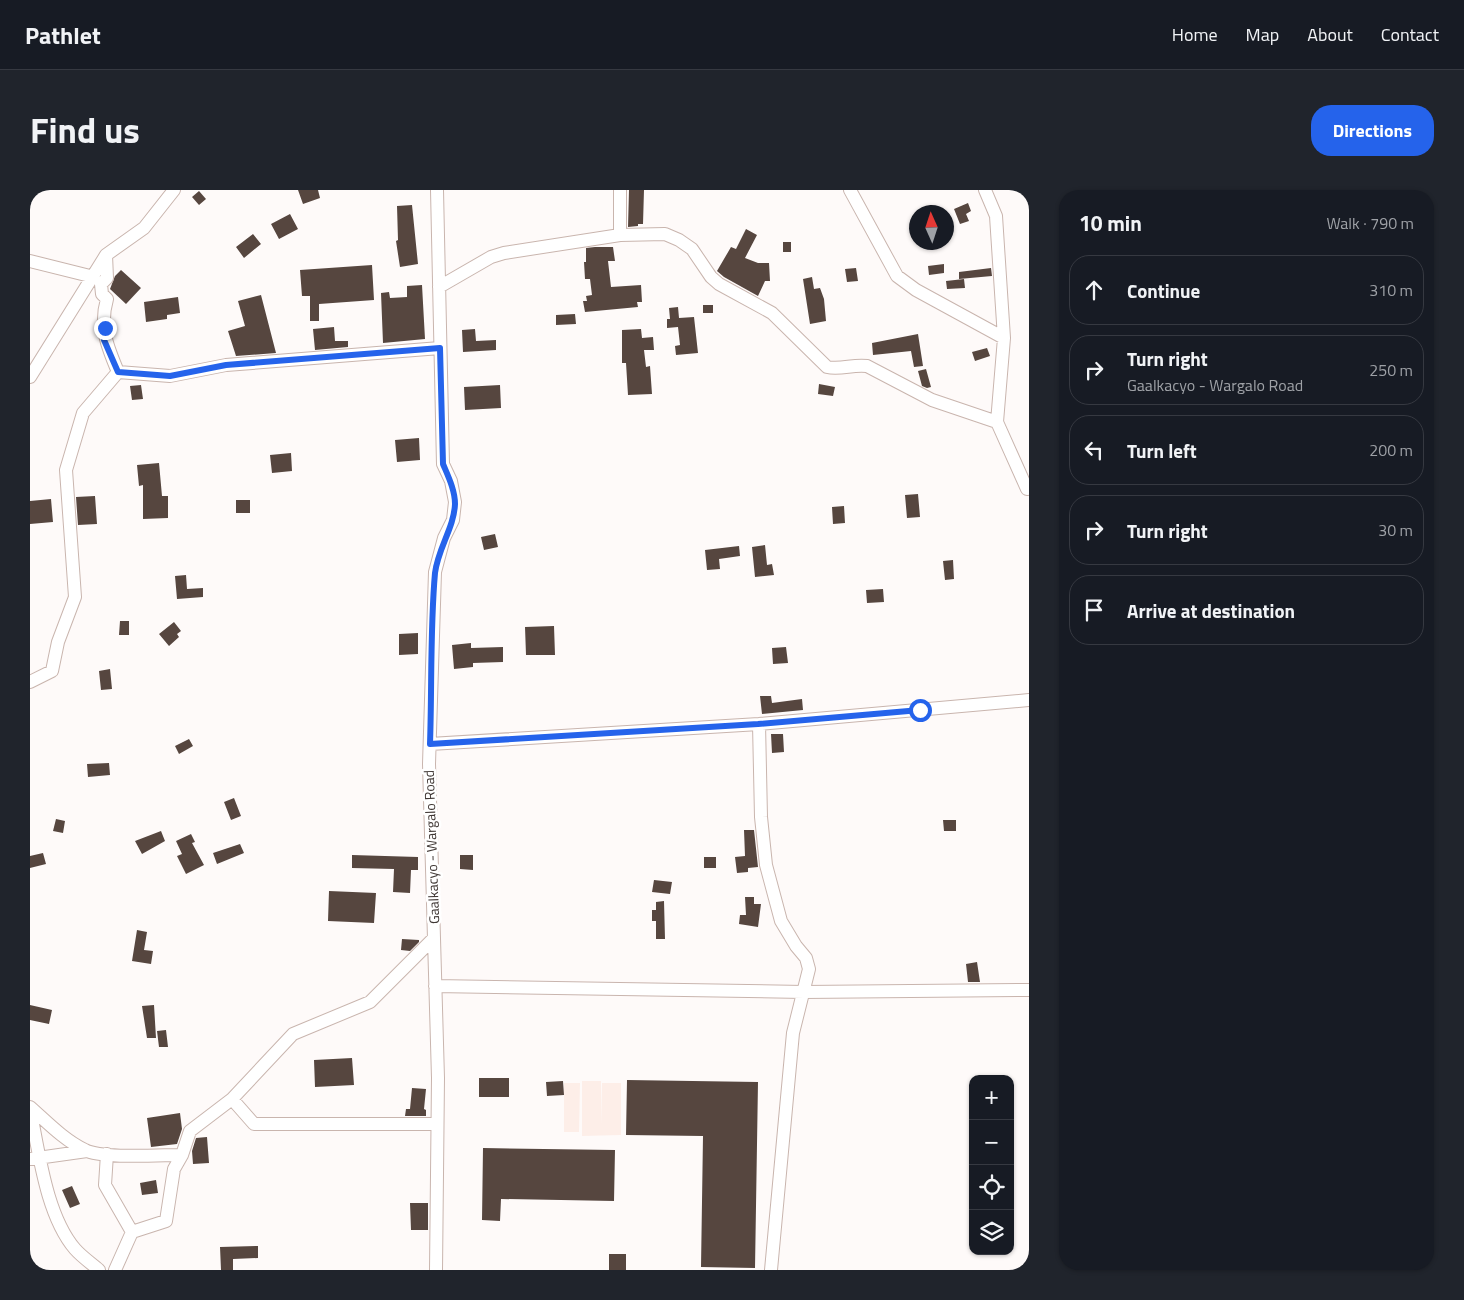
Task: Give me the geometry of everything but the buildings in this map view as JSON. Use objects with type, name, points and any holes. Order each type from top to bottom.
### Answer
[{"type":"street","points":[[30,377],[106,255],[144,228],[174,190]]},
{"type":"street","name":"Gaalkacyo - Wargalo Road","points":[[436,190],[443,464],[451,481],[455,502],[453,520],[444,538],[435,572],[430,744],[437,1124],[436,1270]]},
{"type":"street","points":[[620,190],[620,235]]},
{"type":"street","points":[[850,190],[897,276],[916,290],[1004,338]]},
{"type":"street","points":[[985,190],[996,216],[1004,338],[997,422],[1028,489]]},
{"type":"street","points":[[439,287],[491,257],[504,253],[620,235],[665,234],[679,240],[692,249],[710,277],[772,313],[827,367],[837,369],[858,365],[867,366],[932,400],[997,422]]},
{"type":"street","points":[[106,255],[107,278],[101,284],[102,294],[107,298],[104,340],[118,372]]},
{"type":"street","points":[[30,261],[94,277]]},
{"type":"street","points":[[118,372],[170,376],[226,365],[440,348]]},
{"type":"street","points":[[30,682],[52,671],[58,642],[75,597],[66,470],[83,413],[118,372]]},
{"type":"street","points":[[430,744],[758,724],[1029,700]]},
{"type":"street","points":[[758,724],[761,817],[766,865],[781,921],[792,940],[806,958],[809,969],[793,1033],[771,1270]]},
{"type":"street","points":[[114,1270],[132,1232],[166,1220],[174,1169],[182,1155],[190,1131],[232,1099],[293,1034],[370,1002],[434,938]]},
{"type":"street","points":[[435,986],[804,992],[1029,990]]},
{"type":"street","points":[[232,1099],[254,1124],[437,1124]]},
{"type":"street","points":[[30,1108],[62,1135],[86,1151]]},
{"type":"street","points":[[30,1108],[35,1159],[58,1220],[75,1249],[99,1270]]},
{"type":"street","points":[[35,1159],[86,1151],[107,1154],[182,1155]]},
{"type":"street","points":[[107,1154],[105,1185],[132,1232]]},
{"type":"shaded area","points":[[582,1081],[601,1081],[601,1125],[602,1083],[621,1083],[621,1135],[582,1136]]},
{"type":"shaded area","points":[[564,1083],[580,1083],[579,1132],[564,1132]]},
{"type":"route","points":[[105,328],[104,340],[118,372],[139,372],[170,376],[188,372],[199,372],[216,366],[440,348],[443,464],[451,481],[455,502],[453,520],[438,555],[435,572],[430,744],[758,724],[920,710]]}]
